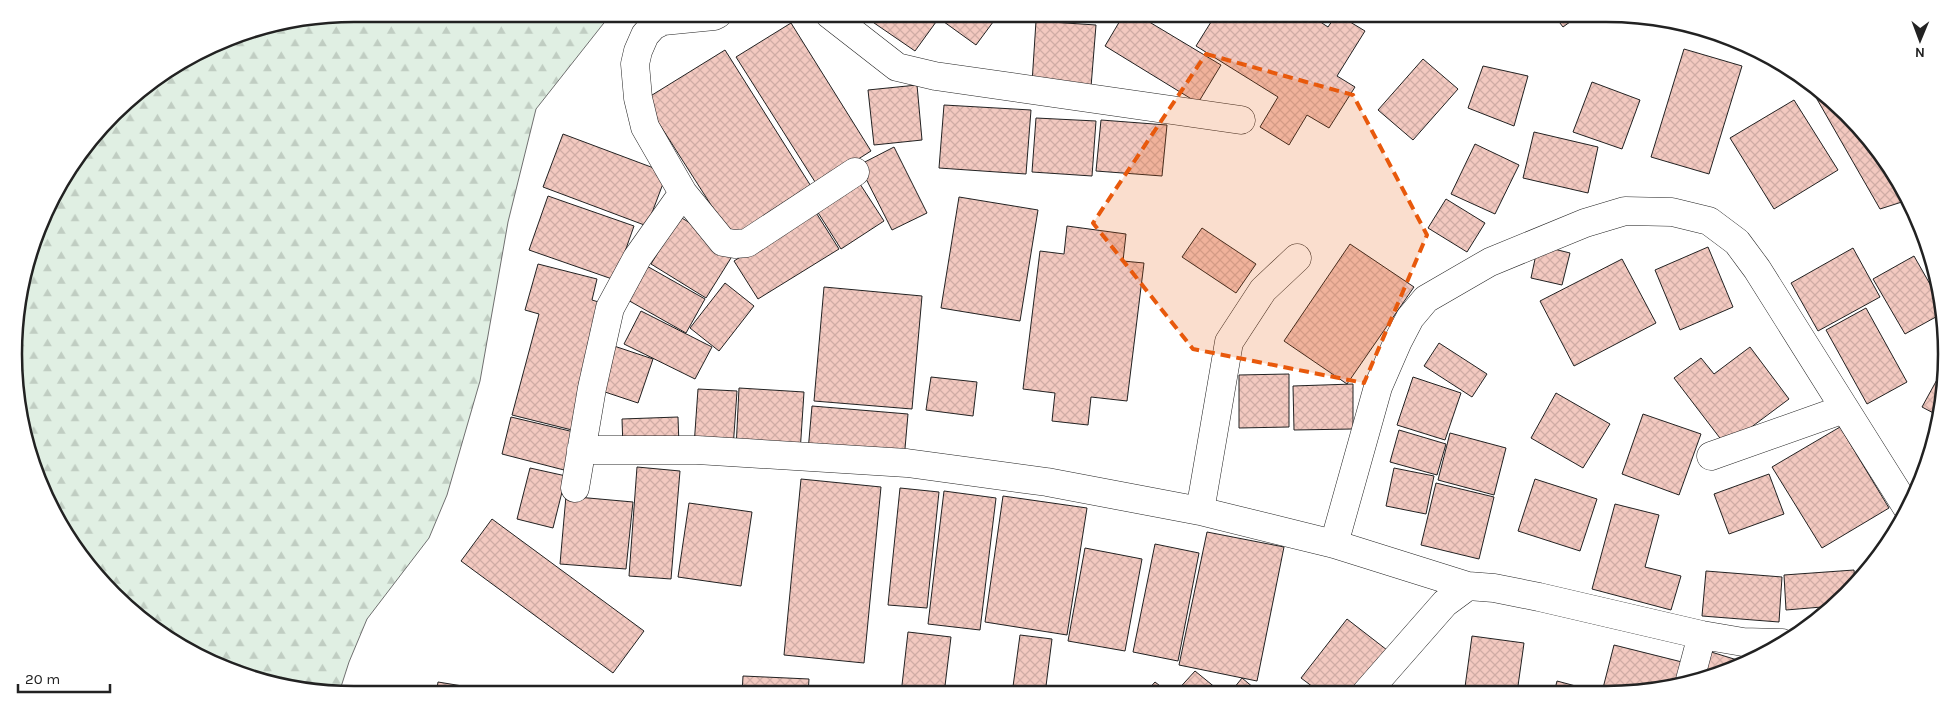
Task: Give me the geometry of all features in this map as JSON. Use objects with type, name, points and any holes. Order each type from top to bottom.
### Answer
[{"type":"street","points":[[661,22],[653,26],[645,35],[635,64],[638,98],[645,127],[683,192],[723,242],[747,243],[855,172]]},
{"type":"street","points":[[842,22],[897,67],[925,74],[1241,120]]},
{"type":"street","points":[[575,488],[601,342],[610,308],[637,258],[683,192]]},
{"type":"street","points":[[1334,544],[1378,387],[1398,340],[1410,318],[1426,300],[1490,262],[1585,223],[1625,211],[1672,212],[1709,221],[1737,242],[1757,269],[1903,501]]},
{"type":"street","points":[[1200,511],[1229,342],[1263,290],[1297,258]]},
{"type":"street","points":[[1711,456],[1844,409]]},
{"type":"street","points":[[581,450],[697,450],[907,463],[1047,482],[1200,511],[1334,544],[1468,586],[1494,588],[1530,595],[1702,635],[1743,642],[1771,643]]},
{"type":"street","points":[[1372,686],[1445,603],[1468,586]]},
{"type":"street","points":[[1691,675],[1702,635]]},
{"type":"highlighted area","points":[[1206,54],[1353,95],[1427,235],[1364,383],[1193,349],[1093,223]]},
{"type":"green space","points":[[605,22],[536,109],[508,222],[480,381],[447,495],[429,538],[367,619],[341,686],[333,686],[290,680],[248,669],[227,661],[188,642],[152,618],[105,573],[78,539],[57,501],[40,461],[25,398],[22,354],[25,311],[34,269],[48,227],[78,170],[105,136],[136,105],[152,91],[188,67],[248,40],[290,29],[333,23]]},
{"type":"building","points":[[873,22],[936,22],[915,51]]},
{"type":"building","points":[[944,22],[993,22],[976,45]]},
{"type":"building","points":[[1036,22],[1096,25],[1091,87],[1032,83]]},
{"type":"building","points":[[1119,22],[1149,22],[1221,65],[1198,103],[1105,46]]},
{"type":"building","points":[[1211,22],[1320,22],[1328,27],[1331,22],[1350,22],[1365,31],[1337,76],[1355,87],[1329,128],[1307,115],[1289,145],[1260,127],[1278,97],[1196,46]]},
{"type":"building","points":[[1559,22],[1570,22],[1563,27]]},
{"type":"building","points":[[791,23],[871,151],[817,185],[736,57]]},
{"type":"building","points":[[1684,49],[1742,66],[1709,174],[1651,157]]},
{"type":"building","points":[[725,50],[814,191],[734,241],[644,100]]},
{"type":"building","points":[[1423,59],[1458,89],[1413,140],[1378,110]]},
{"type":"building","points":[[1483,66],[1528,76],[1514,126],[1468,108]]},
{"type":"building","points":[[1592,82],[1640,100],[1622,149],[1573,132]]},
{"type":"building","points":[[917,85],[922,140],[874,145],[868,90]]},
{"type":"building","points":[[1817,99],[1840,120],[1869,152],[1893,189],[1900,203],[1880,209]]},
{"type":"building","points":[[1794,100],[1838,170],[1774,209],[1730,138]]},
{"type":"building","points":[[944,105],[1031,110],[1026,174],[939,168]]},
{"type":"building","points":[[1036,118],[1096,121],[1092,176],[1032,172]]},
{"type":"building","points":[[1101,120],[1167,125],[1162,176],[1096,171]]},
{"type":"building","points":[[1534,132],[1598,147],[1588,193],[1523,178]]},
{"type":"building","points":[[563,134],[667,173],[647,226],[543,187]]},
{"type":"building","points":[[1475,144],[1519,165],[1495,214],[1451,194]]},
{"type":"building","points":[[894,147],[927,213],[892,230],[859,165]]},
{"type":"building","points":[[860,184],[884,221],[841,249],[817,211]]},
{"type":"building","points":[[548,196],[634,226],[615,280],[529,250]]},
{"type":"building","points":[[959,197],[1038,210],[1020,321],[941,308]]},
{"type":"building","points":[[1446,199],[1485,223],[1467,252],[1428,228]]},
{"type":"building","points":[[815,211],[839,249],[758,299],[734,261]]},
{"type":"building","points":[[680,217],[736,250],[706,298],[651,264]]},
{"type":"building","points":[[1067,226],[1126,234],[1123,261],[1144,263],[1127,401],[1091,397],[1088,425],[1052,421],[1055,393],[1023,389],[1040,251],[1064,254]]},
{"type":"building","points":[[1202,228],[1256,264],[1236,293],[1182,257]]},
{"type":"building","points":[[1350,244],[1414,287],[1347,384],[1284,341]]},
{"type":"building","points":[[1538,245],[1570,253],[1562,285],[1531,278]]},
{"type":"building","points":[[1708,247],[1733,307],[1680,330],[1655,270]]},
{"type":"building","points":[[1853,248],[1880,297],[1818,331],[1791,283]]},
{"type":"building","points":[[1914,256],[1929,283],[1936,317],[1905,334],[1873,279]]},
{"type":"building","points":[[1622,259],[1656,323],[1574,366],[1540,301]]},
{"type":"building","points":[[538,264],[597,279],[592,300],[605,304],[572,430],[512,415],[539,314],[525,310]]},
{"type":"building","points":[[645,265],[705,299],[686,333],[626,299]]},
{"type":"building","points":[[725,283],[754,306],[719,351],[690,328]]},
{"type":"building","points":[[824,287],[922,296],[912,409],[814,401]]},
{"type":"building","points":[[1866,308],[1907,382],[1867,404],[1826,330]]},
{"type":"building","points":[[641,311],[712,347],[695,379],[624,344]]},
{"type":"building","points":[[1439,343],[1487,374],[1472,397],[1424,366]]},
{"type":"building","points":[[608,344],[653,359],[638,403],[593,388]]},
{"type":"building","points":[[1750,347],[1789,399],[1726,446],[1674,378],[1701,358],[1714,374]]},
{"type":"building","points":[[1289,374],[1289,427],[1239,428],[1239,375]]},
{"type":"building","points":[[931,377],[977,382],[973,416],[926,410]]},
{"type":"building","points":[[1413,377],[1461,393],[1445,440],[1397,425]]},
{"type":"building","points":[[1937,380],[1932,412],[1922,407]]},
{"type":"building","points":[[1353,384],[1353,429],[1294,430],[1293,386]]},
{"type":"building","points":[[739,388],[804,392],[800,453],[736,449]]},
{"type":"building","points":[[698,389],[737,391],[733,449],[694,446]]},
{"type":"building","points":[[1556,393],[1610,424],[1583,468],[1531,438]]},
{"type":"building","points":[[812,406],[908,414],[904,460],[808,451]]},
{"type":"building","points":[[1643,414],[1701,434],[1679,495],[1622,474]]},
{"type":"building","points":[[511,417],[574,432],[564,470],[502,454]]},
{"type":"building","points":[[678,417],[679,446],[623,448],[622,419]]},
{"type":"building","points":[[1840,427],[1889,508],[1822,548],[1772,467]]},
{"type":"building","points":[[1399,430],[1446,444],[1437,475],[1390,462]]},
{"type":"building","points":[[1450,433],[1506,448],[1494,495],[1438,480]]},
{"type":"building","points":[[637,467],[680,471],[671,579],[629,576]]},
{"type":"building","points":[[530,468],[566,476],[553,528],[517,519]]},
{"type":"building","points":[[1394,468],[1434,476],[1426,514],[1386,506]]},
{"type":"building","points":[[1769,474],[1784,514],[1729,534],[1714,494]]},
{"type":"building","points":[[801,479],[881,487],[864,663],[784,655]]},
{"type":"building","points":[[1535,479],[1597,499],[1580,551],[1518,531]]},
{"type":"building","points":[[1436,483],[1494,497],[1479,559],[1421,545]]},
{"type":"building","points":[[900,488],[939,492],[927,608],[888,605]]},
{"type":"building","points":[[944,491],[996,498],[980,630],[928,624]]},
{"type":"building","points":[[566,496],[633,502],[626,569],[560,564]]},
{"type":"building","points":[[1003,496],[1087,508],[1067,635],[985,622]]},
{"type":"building","points":[[689,503],[752,512],[741,586],[678,577]]},
{"type":"building","points":[[1615,504],[1659,515],[1645,567],[1681,576],[1671,610],[1592,589]]},
{"type":"building","points":[[492,519],[644,631],[613,673],[461,561]]},
{"type":"building","points":[[1207,532],[1284,547],[1257,681],[1179,665]]},
{"type":"building","points":[[1155,544],[1199,553],[1178,661],[1133,652]]},
{"type":"building","points":[[1085,548],[1142,559],[1125,651],[1068,641]]},
{"type":"building","points":[[1854,570],[1854,574],[1820,607],[1786,610],[1784,575]]},
{"type":"building","points":[[1706,571],[1782,577],[1779,622],[1702,616]]},
{"type":"building","points":[[1347,619],[1387,650],[1359,686],[1312,686],[1301,678]]},
{"type":"building","points":[[908,632],[951,637],[945,686],[902,686]]},
{"type":"building","points":[[1020,635],[1052,639],[1046,686],[1013,686]]},
{"type":"building","points":[[1472,636],[1524,643],[1518,686],[1465,686]]},
{"type":"building","points":[[1614,645],[1682,662],[1678,678],[1649,684],[1604,686]]},
{"type":"building","points":[[1708,651],[1736,660],[1712,669],[1702,672]]},
{"type":"building","points":[[1195,671],[1213,686],[1181,686]]},
{"type":"building","points":[[743,676],[809,679],[809,686],[742,686]]},
{"type":"building","points":[[1242,678],[1252,686],[1236,686]]},
{"type":"building","points":[[1557,681],[1576,686],[1556,686]]},
{"type":"building","points":[[438,682],[462,686],[437,686]]},
{"type":"building","points":[[1155,682],[1160,686],[1151,686]]}]
